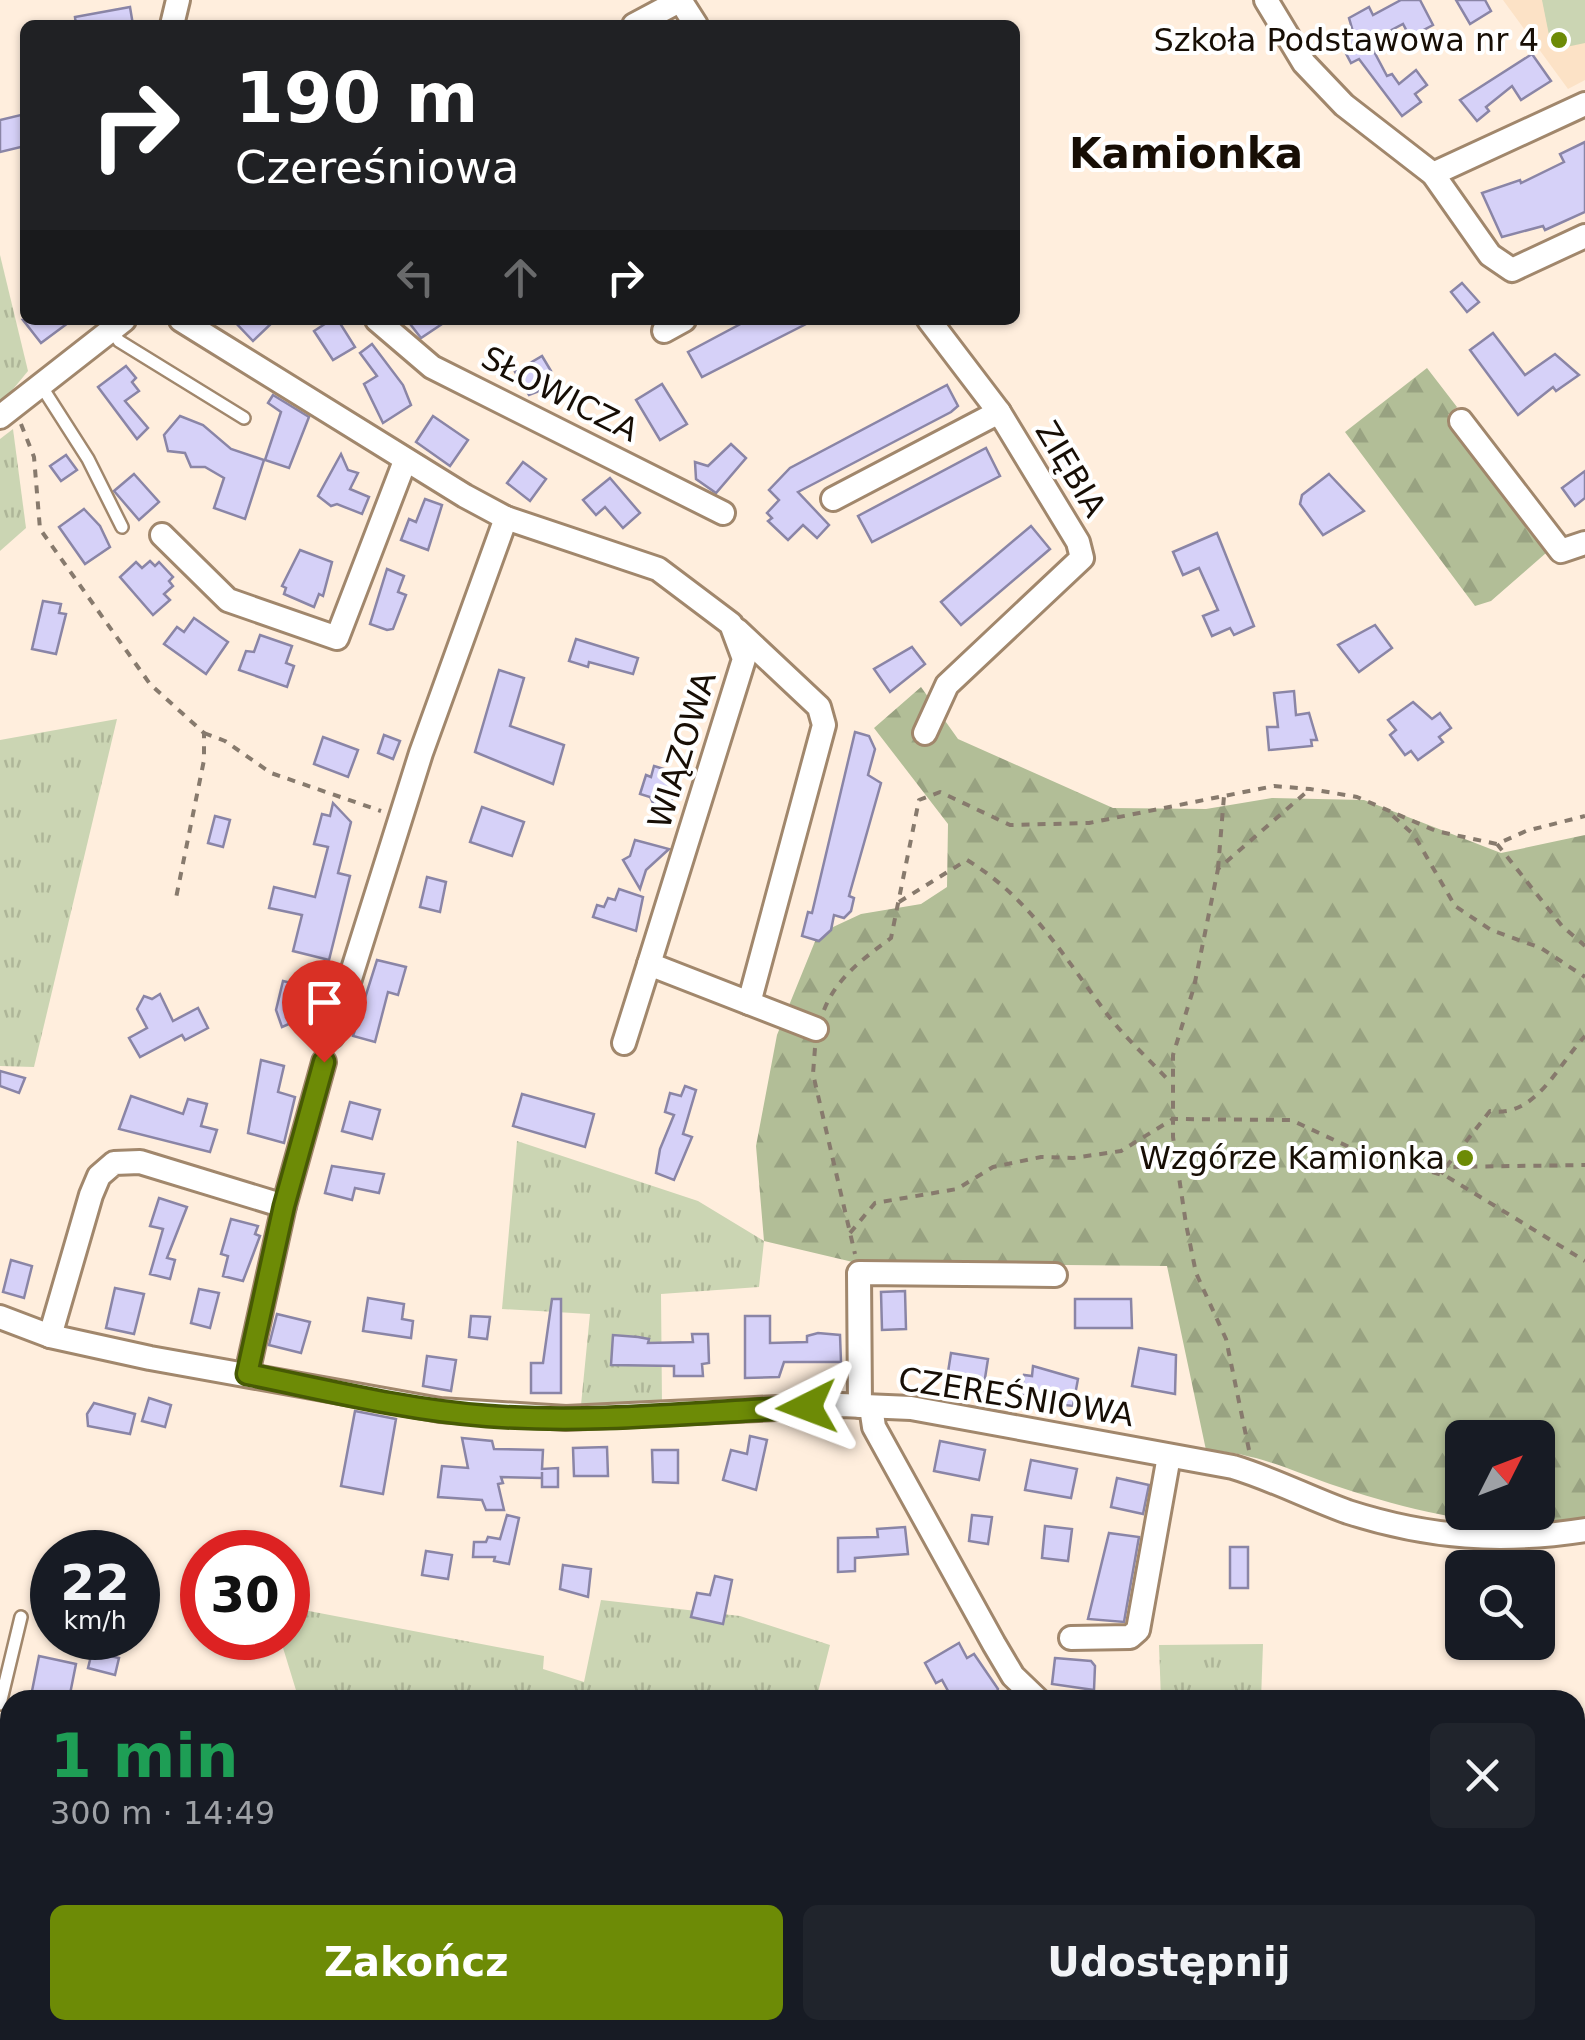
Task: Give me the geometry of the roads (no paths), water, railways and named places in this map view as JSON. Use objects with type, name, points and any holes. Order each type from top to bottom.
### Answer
[{"type":"street","points":[[643,20],[680,0]]},
{"type":"street","points":[[1266,0],[1304,63],[1344,106],[1433,174],[1490,255],[1512,270],[1585,236]]},
{"type":"street","points":[[1433,174],[1585,104]]},
{"type":"street","points":[[7,411],[110,325]]},
{"type":"street","points":[[188,325],[506,518],[658,568],[731,624],[819,707],[824,725],[750,1004]]},
{"type":"street","name":"SŁOWICZA","points":[[383,325],[432,367],[723,512]]},
{"type":"street","name":"ZIĘBIA","points":[[925,733],[946,685],[1082,558],[1078,542],[999,412],[933,325]]},
{"type":"street","points":[[834,499],[999,412]]},
{"type":"street","points":[[1461,421],[1561,551],[1585,544]]},
{"type":"street","points":[[162,535],[228,600],[337,638],[405,460]]},
{"type":"street","points":[[332,1036],[400,818],[506,518]]},
{"type":"street","name":"WIĄZOWA","points":[[624,1043],[744,660],[731,624]]},
{"type":"street","points":[[649,964],[816,1029]]},
{"type":"street","points":[[247,1374],[284,1206],[324,1062]]},
{"type":"street","points":[[50,1336],[99,1176],[114,1163],[140,1162],[284,1206]]},
{"type":"street","points":[[1028,1690],[1013,1676],[994,1644],[874,1427],[866,1406],[860,1273],[1055,1275]]},
{"type":"street","name":"CZEREŚNIOWA","points":[[0,1317],[50,1336],[362,1398],[488,1416],[566,1418],[866,1406],[961,1416],[1248,1472],[1344,1510],[1431,1535],[1522,1539],[1585,1530]]},
{"type":"street","points":[[1070,1638],[1130,1638],[1138,1630],[1169,1456]]},
{"type":"lane","points":[[113,325],[120,341],[244,418]]},
{"type":"lane","points":[[40,384],[88,459],[122,527]]},
{"type":"lane","points":[[3,1690],[20,1617]]},
{"type":"place","name":"Szkoła Podstawowa nr 4","points":[[1559,40]]},
{"type":"place","name":"Wzgórze Kamionka","points":[[1465,1158]]},
{"type":"district","name":"Kamionka","points":[[1186,153]]}]
